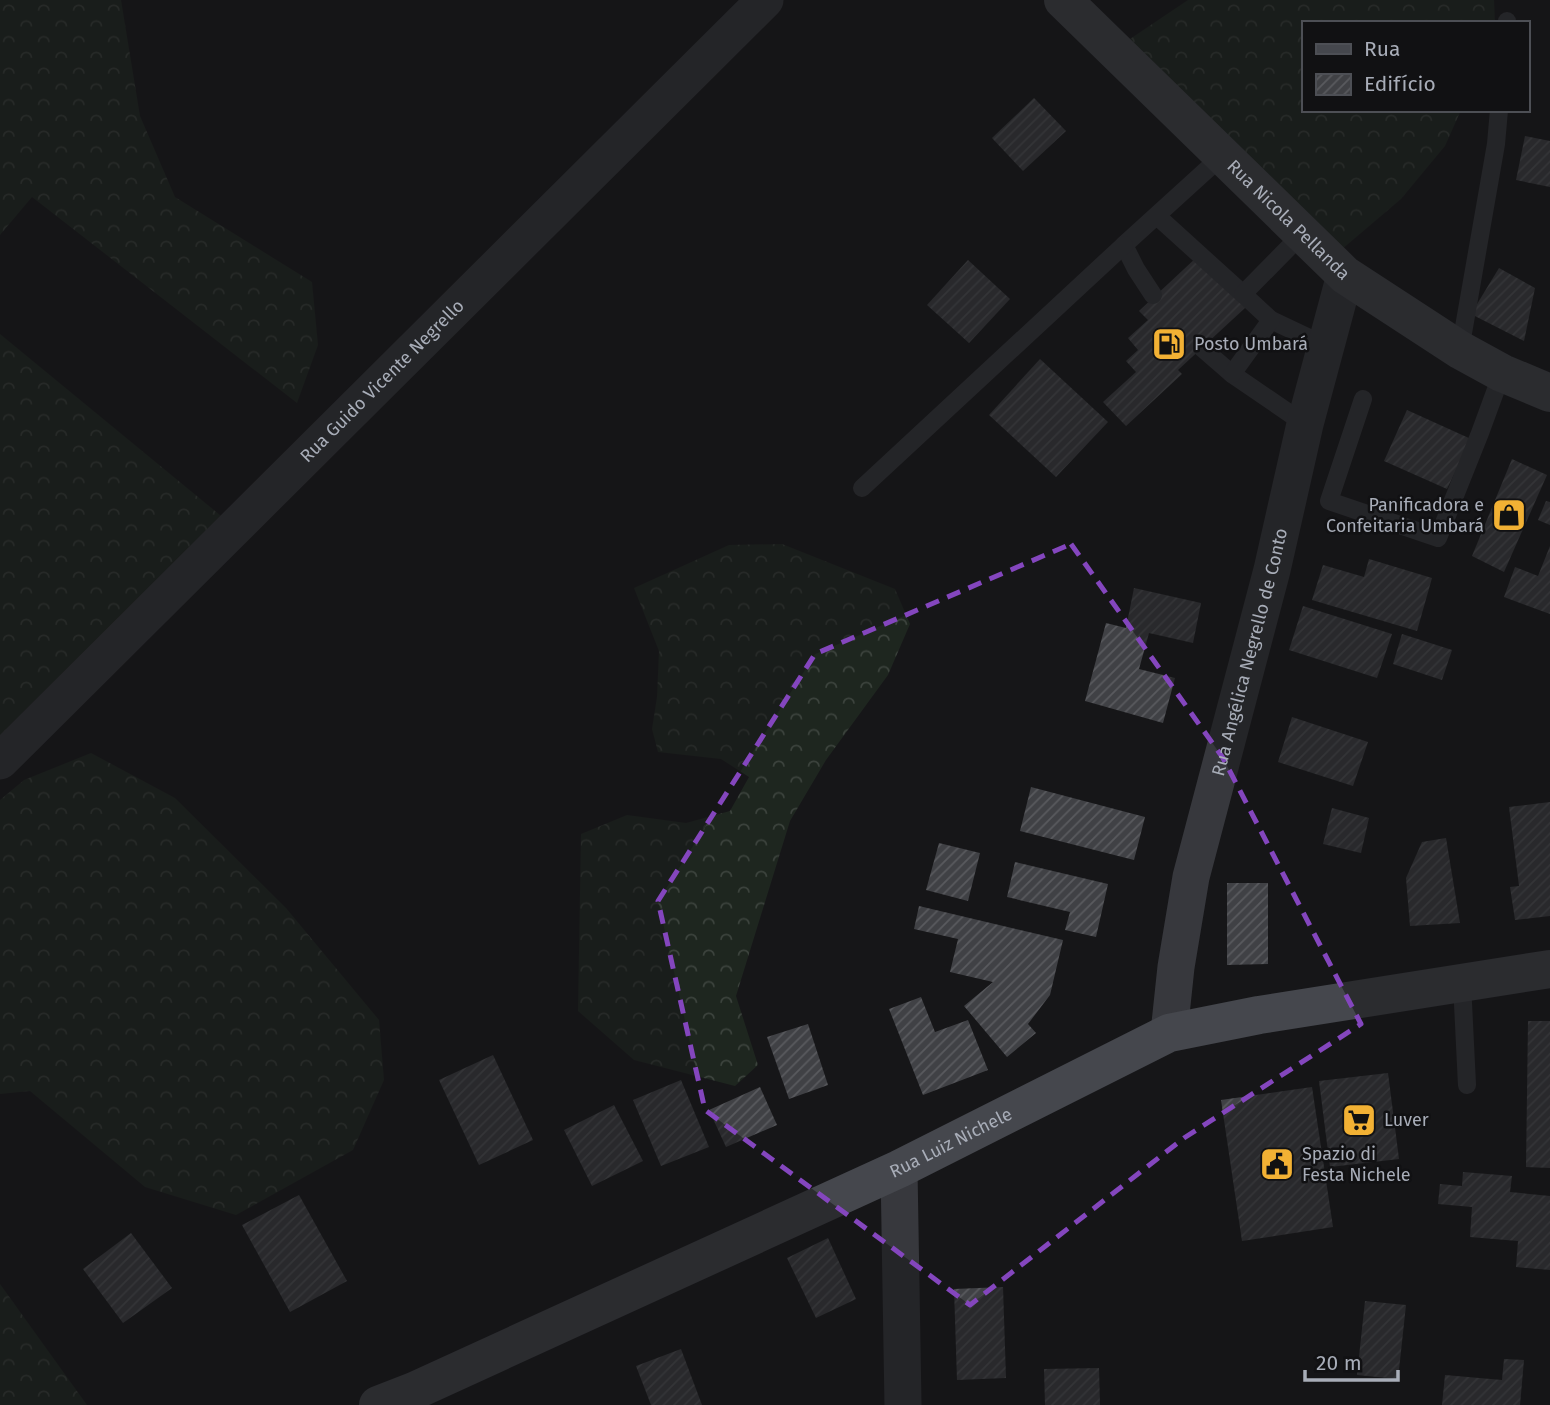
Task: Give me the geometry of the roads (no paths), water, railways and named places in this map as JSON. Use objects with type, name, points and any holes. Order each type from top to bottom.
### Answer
[{"type":"street","name":"Rua Guido Vicente Negrello","points":[[0,761],[765,0]]},
{"type":"street","name":"Rua Nicola Pellanda","points":[[1062,0],[1345,275],[1460,350],[1502,373],[1550,393]]},
{"type":"street","name":"Rua Angélica Negrello de Conto","points":[[1170,1033],[1176,967],[1191,877],[1272,570],[1305,424],[1345,275]]},
{"type":"street","name":"Rua Luiz Nichele","points":[[379,1405],[417,1398],[899,1169],[1170,1033],[1259,1015],[1550,969]]},
{"type":"street","points":[[899,1169],[903,1405]]},
{"type":"lane","points":[[1460,350],[1496,144],[1499,112]]},
{"type":"lane","points":[[862,488],[1223,155]]},
{"type":"lane","points":[[1157,216],[1271,320],[1328,346]]},
{"type":"lane","points":[[1243,294],[1303,233]]},
{"type":"lane","points":[[1124,245],[1153,295]]},
{"type":"lane","points":[[1232,374],[1271,320]]},
{"type":"lane","points":[[1202,348],[1232,374],[1305,424]]},
{"type":"lane","points":[[1363,399],[1329,500],[1438,538],[1502,373]]},
{"type":"lane","points":[[1462,983],[1467,1085]]},
{"type":"place","name":"Posto Umbará","points":[[1169,344]]},
{"type":"place","name":"Panificadora e Confeitaria Umbará","points":[[1509,515]]},
{"type":"place","name":"Luver","points":[[1359,1120]]},
{"type":"place","name":"Spazio di Festa Nichele","points":[[1277,1164]]}]
